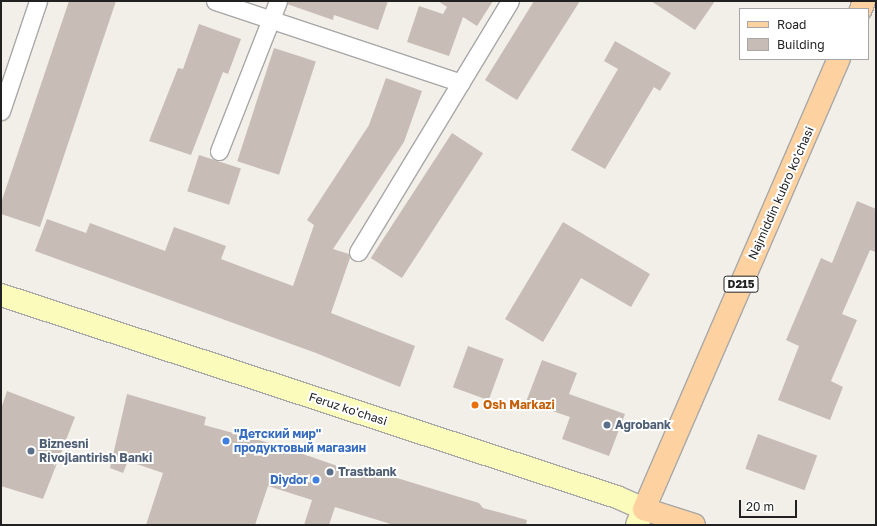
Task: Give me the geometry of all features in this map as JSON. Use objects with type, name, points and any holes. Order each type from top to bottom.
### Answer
[{"type":"main road","name":"Najmiddin kubro ko'chasi","points":[[640,517],[839,60]]},
{"type":"main road","name":"Feruz ko'chasi","points":[[1,295],[617,497],[640,517],[694,525]]},
{"type":"street","points":[[1,111],[38,1]]},
{"type":"street","points":[[215,1],[271,18],[461,83]]},
{"type":"street","points":[[219,151],[278,1]]},
{"type":"street","points":[[358,252],[510,1]]},
{"type":"building","points":[[69,1],[116,1],[40,227],[1,214],[1,203]]},
{"type":"building","points":[[288,1],[388,1],[378,30],[334,15],[333,20],[287,4]]},
{"type":"building","points":[[438,1],[493,1],[477,26],[463,17],[449,56],[407,42],[419,6],[443,14],[447,7]]},
{"type":"building","points":[[534,1],[580,1],[517,100],[485,80]]},
{"type":"building","points":[[651,1],[715,1],[695,30]]},
{"type":"building","points":[[199,24],[241,39],[228,74],[223,72],[191,155],[149,141],[178,68],[183,69]]},
{"type":"building","points":[[615,41],[671,73],[660,91],[654,87],[605,169],[571,150],[618,69],[604,61]]},
{"type":"building","points":[[274,48],[316,62],[279,175],[237,161]]},
{"type":"building","points":[[386,78],[422,91],[404,142],[333,249],[349,254],[350,258],[331,313],[415,346],[400,387],[316,353],[35,251],[47,219],[86,233],[90,223],[165,251],[174,227],[226,246],[221,259],[293,286],[314,225],[307,220],[369,125]]},
{"type":"building","points":[[452,133],[483,153],[402,278],[371,258]]},
{"type":"building","points":[[199,155],[241,169],[229,205],[187,191]]},
{"type":"building","points":[[857,201],[876,209],[876,252],[870,250],[842,314],[857,320],[831,381],[843,387],[830,420],[778,400],[799,346],[786,340],[821,258],[832,263]]},
{"type":"building","points":[[563,222],[650,274],[631,307],[581,278],[543,342],[505,319]]},
{"type":"building","points":[[468,346],[504,359],[489,400],[453,387]]},
{"type":"building","points":[[542,360],[577,373],[569,394],[625,414],[609,456],[562,439],[570,417],[526,402]]},
{"type":"building","name":"Biznesni Rivojlantirish Banki","points":[[7,391],[75,417],[43,499],[1,486],[1,409]]},
{"type":"building","points":[[127,394],[206,417],[204,425],[280,446],[372,478],[374,471],[479,503],[483,508],[527,520],[526,525],[394,525],[335,507],[329,525],[304,525],[312,500],[268,486],[255,525],[146,525],[163,473],[128,461],[123,473],[110,468]]},
{"type":"building","points":[[758,434],[817,456],[805,490],[745,469]]},
{"type":"place","name":"Osh Markazi","points":[[475,405]]},
{"type":"place","name":"Agrobank","points":[[607,425]]},
{"type":"place","name":"\"Детский мир\" продуктовый магазин","points":[[226,441]]},
{"type":"place","name":"Biznesni Rivojlantirish Banki","points":[[31,451]]},
{"type":"place","name":"Trastbank","points":[[330,472]]},
{"type":"place","name":"Diydor","points":[[316,480]]}]
